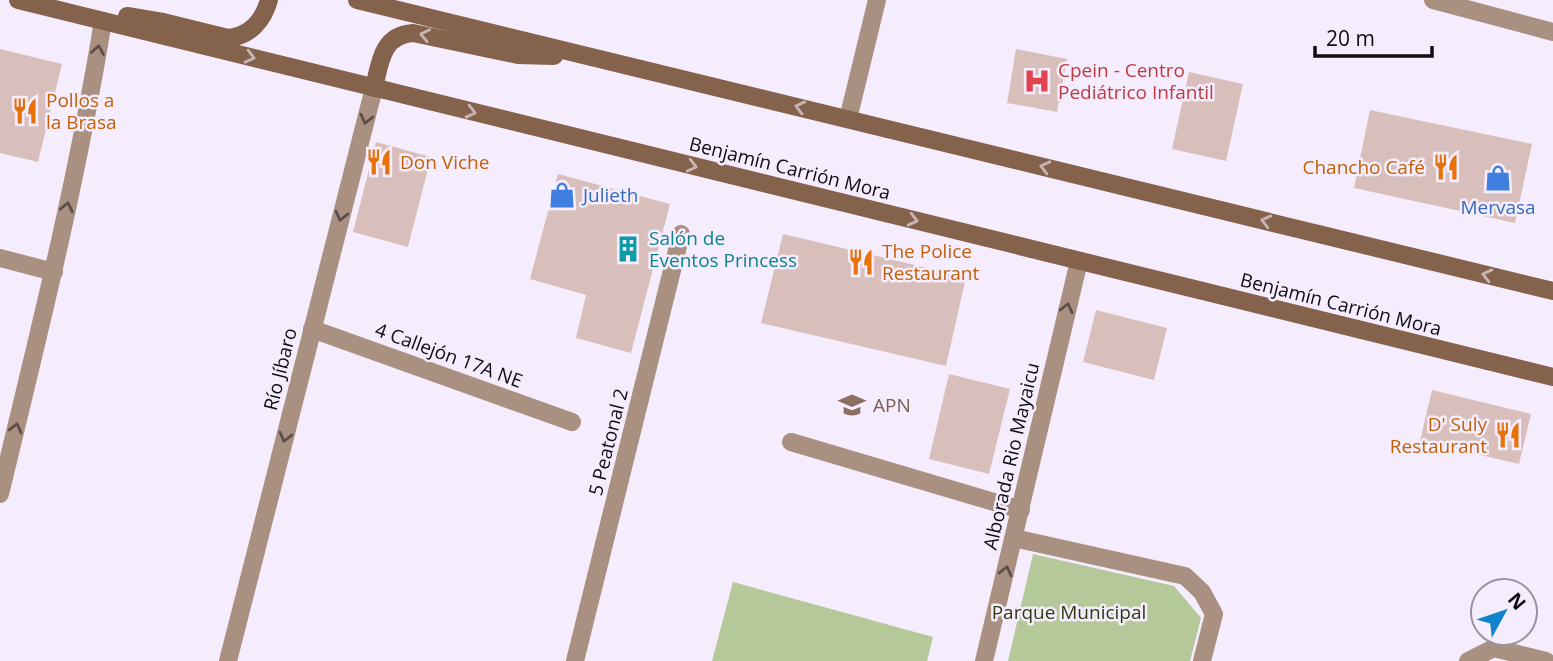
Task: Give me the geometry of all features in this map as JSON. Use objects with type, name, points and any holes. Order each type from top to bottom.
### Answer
[{"type":"main road","name":"Benjamín Carrión Mora","points":[[18,0],[1553,377]]},
{"type":"main road","points":[[103,21],[126,16],[237,37],[261,20],[269,0]]},
{"type":"main road","points":[[357,0],[1553,291]]},
{"type":"main road","points":[[374,88],[384,52],[389,42],[399,34],[413,33],[518,55],[589,56]]},
{"type":"street","points":[[848,119],[877,0]]},
{"type":"street","points":[[1433,0],[1553,32]]},
{"type":"street","points":[[0,494],[54,272],[94,80],[103,21]]},
{"type":"street","name":"Río Jíbaro","points":[[228,661],[374,88]]},
{"type":"street","name":"5 Peatonal 2","points":[[575,661],[681,234]]},
{"type":"street","points":[[0,258],[54,272]]},
{"type":"street","name":"Alborada Rio Mayaicu","points":[[984,661],[1079,261]]},
{"type":"street","name":"4 Callejón 17A NE","points":[[312,329],[572,422]]},
{"type":"street","points":[[791,442],[1021,510]]},
{"type":"street","points":[[1014,538],[1185,576],[1202,592],[1214,614],[1202,661]]},
{"type":"street","points":[[1468,661],[1494,648],[1546,661]]},
{"type":"green space","name":"Parque Municipal","points":[[1033,554],[1174,586],[1201,618],[1190,661],[1008,661]]},
{"type":"green space","points":[[733,582],[933,637],[927,661],[712,661]]},
{"type":"building","name":"Pollos a la Brasa","points":[[0,49],[62,64],[38,162],[0,153]]},
{"type":"building","name":"Cpein - Centro Pediátrico Infantil","points":[[1016,49],[1067,59],[1057,112],[1007,103]]},
{"type":"building","points":[[1189,72],[1243,84],[1226,161],[1172,149]]},
{"type":"building","points":[[1370,110],[1532,144],[1515,223],[1354,188]]},
{"type":"building","points":[[376,142],[431,157],[408,247],[353,232]]},
{"type":"building","points":[[558,174],[670,204],[631,353],[576,338],[586,295],[530,279]]},
{"type":"building","points":[[783,234],[966,277],[946,366],[761,323]]},
{"type":"building","points":[[1096,310],[1167,328],[1154,380],[1083,362]]},
{"type":"building","points":[[949,374],[1010,389],[989,474],[929,459]]},
{"type":"building","points":[[1432,390],[1531,414],[1519,464],[1420,441]]},
{"type":"place","name":"Cpein - Centro Pediátrico Infantil","points":[[1037,81]]},
{"type":"place","name":"Pollos a la Brasa","points":[[25,111]]},
{"type":"place","name":"Don Viche","points":[[379,162]]},
{"type":"place","name":"Chancho Café","points":[[1446,167]]},
{"type":"place","name":"Mervasa","points":[[1498,178]]},
{"type":"place","name":"Julieth","points":[[562,195]]},
{"type":"place","name":"Salón de Eventos Princess","points":[[628,249]]},
{"type":"place","name":"The Police Restaurant","points":[[861,262]]},
{"type":"place","name":"APN","points":[[852,405]]},
{"type":"place","name":"D' Suly Restaurant","points":[[1508,435]]}]
